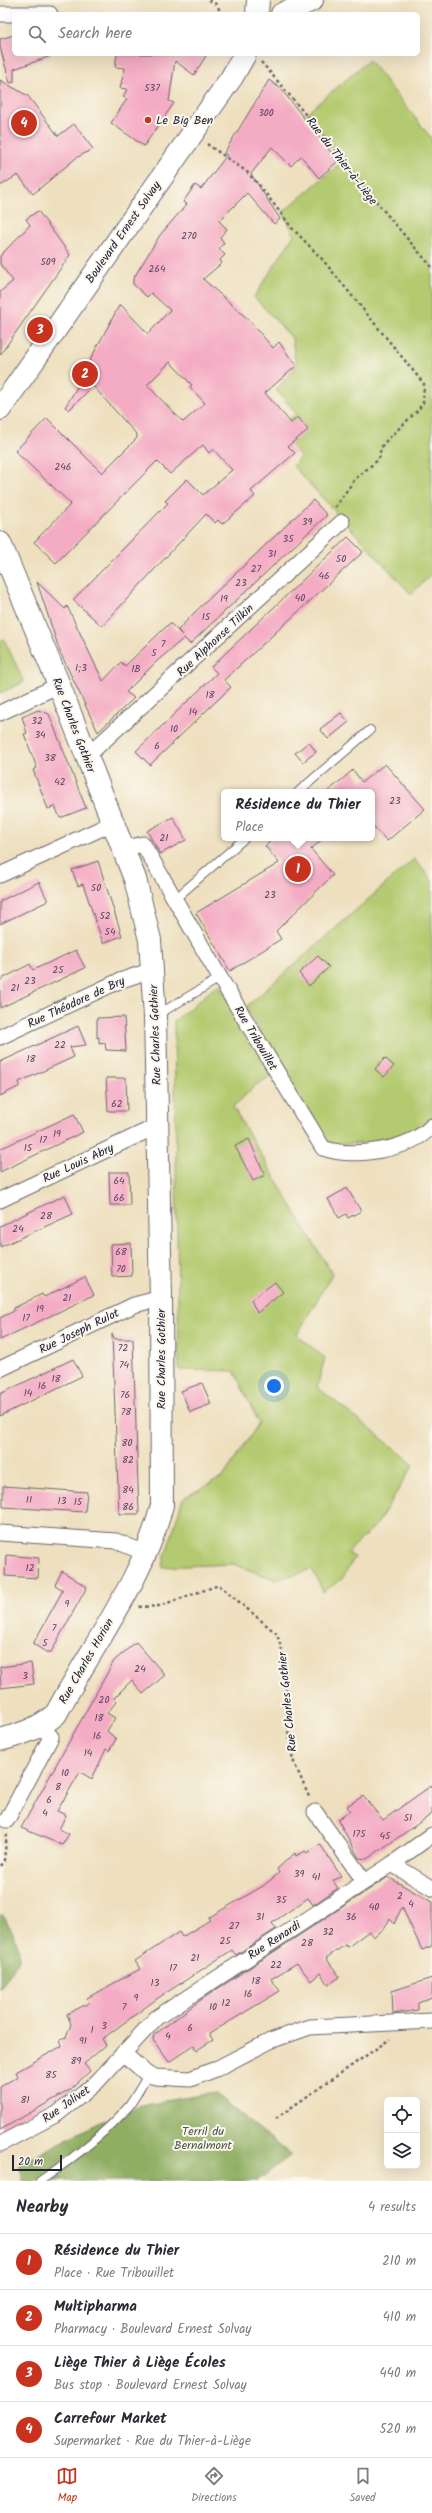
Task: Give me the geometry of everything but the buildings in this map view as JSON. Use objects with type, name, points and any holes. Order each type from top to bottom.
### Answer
[{"type":"street","points":[[257,12],[258,0]]},
{"type":"street","points":[[286,12],[312,0]]},
{"type":"street","points":[[0,14],[12,14]]},
{"type":"street","name":"Boulevard Ernest Solvay","points":[[0,409],[192,134],[252,57]]},
{"type":"street","name":"Rue Alphonse Tilkin","points":[[86,757],[342,522]]},
{"type":"street","name":"Rue Charles Gothier","points":[[0,543],[59,684],[86,757],[123,849],[143,907],[150,940],[155,1017],[161,1298],[162,1505],[156,1528],[145,1553]]},
{"type":"street","points":[[0,713],[59,684]]},
{"type":"street","points":[[0,875],[113,823]]},
{"type":"street","name":"Rue Tribouillet","points":[[123,849],[143,844],[220,978],[323,1148],[336,1152],[405,1145],[432,1126]]},
{"type":"street","name":"Rue Théodore de Bry","points":[[0,1037],[119,981],[152,970]]},
{"type":"street","name":"Rue Louis Abry","points":[[0,1200],[157,1126]]},
{"type":"street","name":"Rue Joseph Rulot","points":[[0,1369],[134,1304],[161,1298]]},
{"type":"street","points":[[0,1532],[116,1541],[145,1553]]},
{"type":"street","name":"Rue Charles Horion","points":[[0,1740],[27,1733],[42,1726],[56,1714],[119,1604],[145,1553]]},
{"type":"street","points":[[7,1820],[51,1737],[42,1726]]},
{"type":"street","points":[[316,1812],[364,1881]]},
{"type":"street","name":"Rue Renardi","points":[[123,2053],[156,2018],[392,1864],[432,1835]]},
{"type":"street","points":[[392,1864],[432,1888]]},
{"type":"street","points":[[123,2053],[148,2075],[156,2077],[190,2079],[216,2069],[270,2041],[310,2027],[432,2021]]},
{"type":"street","name":"Rue Jolivet","points":[[0,2144],[63,2109],[96,2082],[123,2053]]},
{"type":"lane","points":[[301,789],[370,730]]},
{"type":"lane","points":[[174,899],[242,841]]},
{"type":"lane","points":[[155,1017],[220,978]]},
{"type":"lane","points":[[40,2181],[86,2148],[109,2126],[129,2105],[148,2075]]},
{"type":"path","points":[[209,0],[216,4],[221,12]]},
{"type":"path","name":"Rue du Thier-à-Liège","points":[[252,57],[294,100],[379,208],[432,268]]},
{"type":"path","points":[[192,134],[236,164],[260,186],[292,228],[322,259],[424,384],[423,403],[418,410],[386,441],[381,448],[379,459],[355,479],[335,508],[334,514],[342,522]]},
{"type":"path","name":"Rue Charles Gothier","points":[[119,1604],[145,1608],[159,1606],[219,1585],[277,1634],[285,1660],[287,1725],[293,1760],[316,1812]]},
{"type":"path","points":[[0,1866],[4,1860],[8,1840]]},
{"type":"path","points":[[276,2118],[413,2022]]},
{"type":"green space","points":[[369,60],[432,139],[432,574],[411,594],[293,466],[300,456],[278,431],[296,413],[276,390],[296,367],[292,338],[254,297],[294,235],[283,212],[344,160],[307,113]]},
{"type":"green space","points":[[4,639],[24,682],[0,693],[0,641]]},
{"type":"green space","points":[[414,859],[432,880],[432,1121],[400,1143],[324,1144],[246,1007]]},
{"type":"green space","points":[[219,984],[274,1074],[256,1085],[233,1107],[332,1274],[297,1335],[325,1358],[317,1387],[414,1464],[377,1524],[347,1553],[355,1557],[342,1579],[323,1592],[312,1569],[276,1580],[233,1564],[162,1567],[183,1498],[223,1477],[259,1423],[234,1371],[179,1370],[174,1021]]},
{"type":"green space","points":[[0,1915],[4,1917],[16,1939],[19,1954],[14,1968],[0,1989]]},
{"type":"green space","name":"Terril du Bernalmont","points":[[215,2093],[291,2155],[257,2181],[23,2181],[19,2164],[98,2123],[145,2104]]},
{"type":"place","name":"Le Big Ben","points":[[148,120]]},
{"type":"place","name":"Carrefour Market","points":[[24,123]]},
{"type":"place","name":"Liège Thier à Liège Écoles","points":[[40,330]]},
{"type":"place","name":"Multipharma","points":[[85,374]]},
{"type":"place","name":"Résidence du Thier","points":[[298,869]]}]
